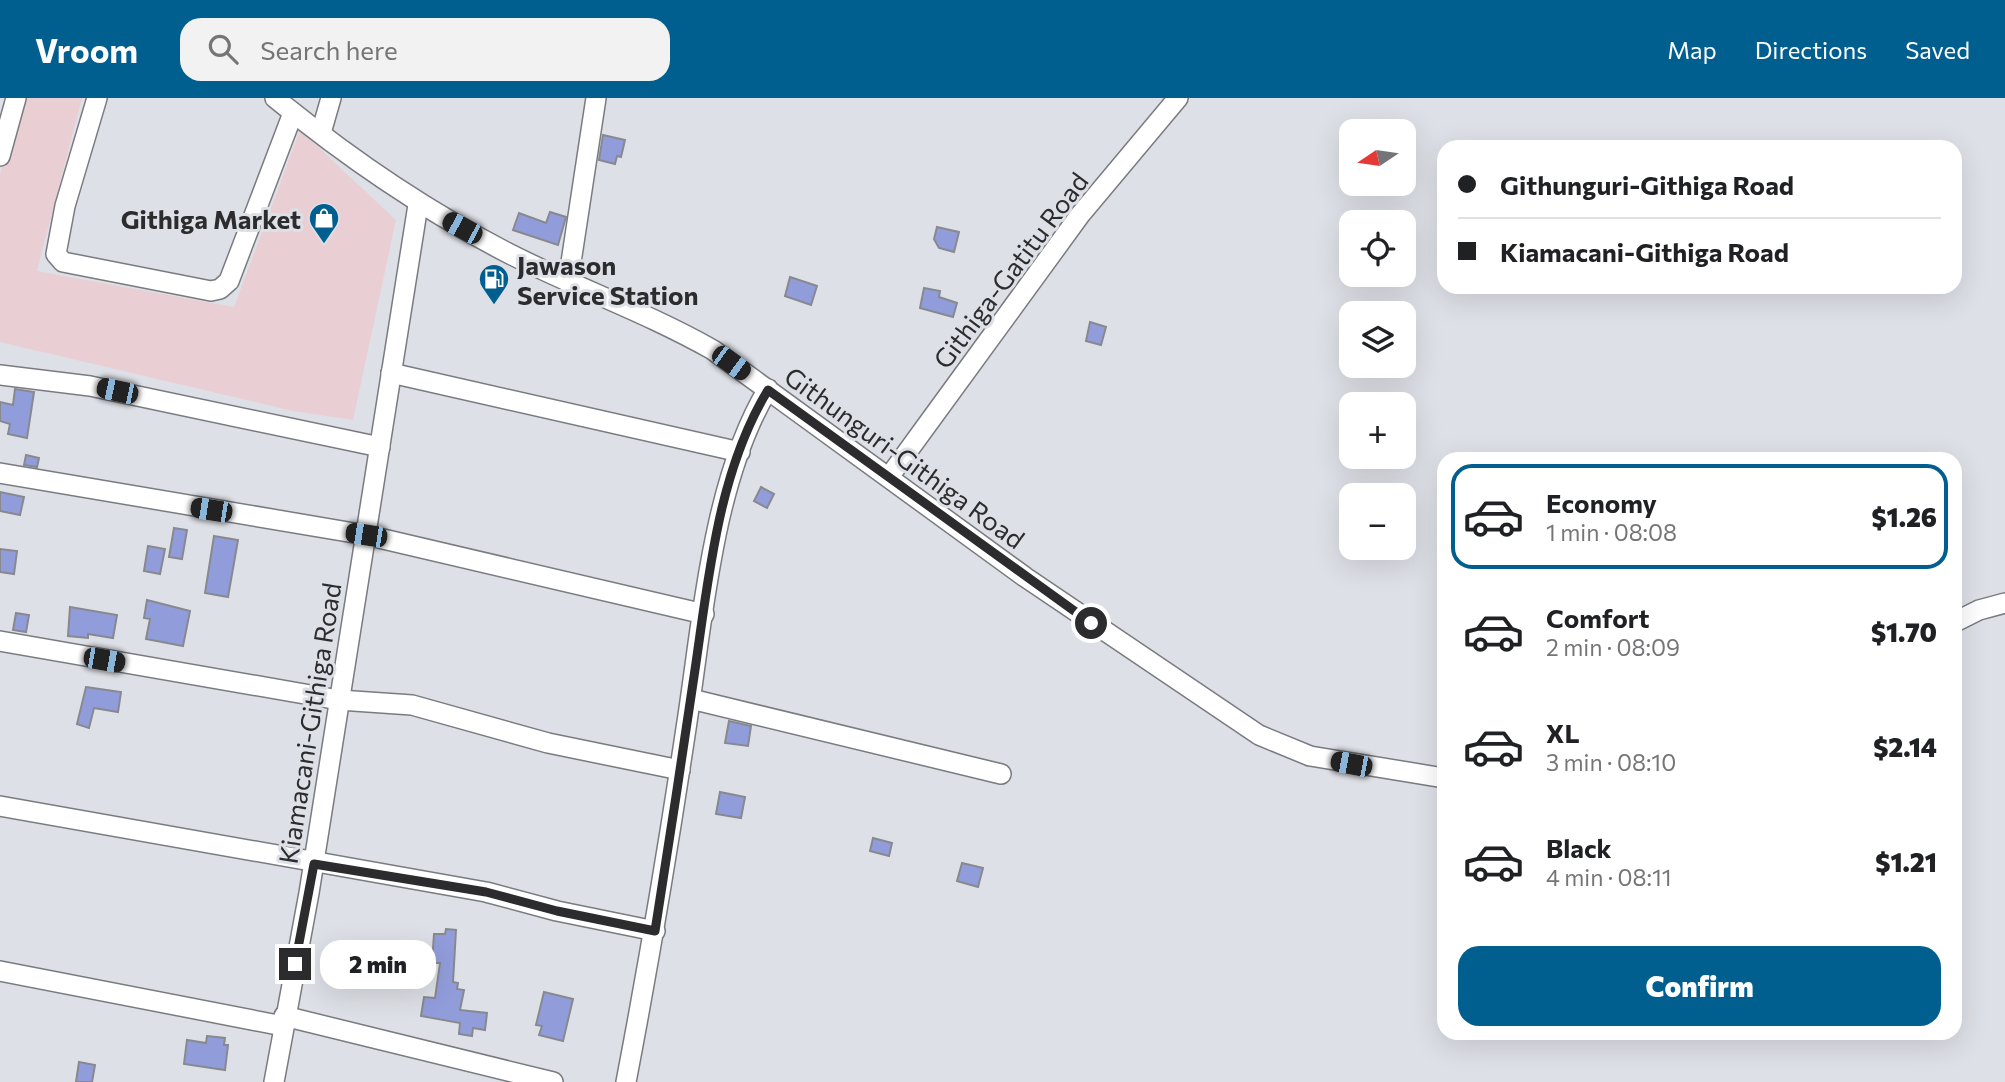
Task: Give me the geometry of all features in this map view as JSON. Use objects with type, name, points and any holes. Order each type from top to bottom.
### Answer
[{"type":"street","points":[[0,156],[16,98]]},
{"type":"street","points":[[97,98],[65,206],[56,254],[63,262],[137,274],[211,291],[220,289],[229,281],[293,113]]},
{"type":"street","name":"Githunguri-Githiga Road","points":[[275,98],[418,205],[568,282],[672,327],[713,350],[1069,608],[1259,735],[1310,756],[1437,777]]},
{"type":"street","points":[[321,133],[331,98]]},
{"type":"street","points":[[568,282],[596,98]]},
{"type":"street","name":"Githiga-Gatitu Road","points":[[889,477],[1080,215],[1178,98]]},
{"type":"street","name":"Kiamacani-Githiga Road","points":[[274,1082],[283,1021],[314,864],[418,205]]},
{"type":"street","points":[[391,373],[740,452]]},
{"type":"street","points":[[0,375],[90,386],[380,447]]},
{"type":"street","points":[[626,1082],[655,931],[704,614],[729,485],[751,417],[768,390]]},
{"type":"street","points":[[0,472],[366,535],[704,614]]},
{"type":"street","points":[[1962,618],[1979,610],[2005,603]]},
{"type":"street","points":[[0,641],[339,700],[412,705],[548,743],[680,770]]},
{"type":"street","points":[[691,699],[1001,774]]},
{"type":"street","points":[[0,806],[314,864],[486,892],[557,911],[655,931]]},
{"type":"street","points":[[0,971],[283,1021],[552,1082]]},
{"type":"shaded area","name":"Githiga Market","points":[[22,98],[82,98],[37,271],[234,307],[300,130],[396,220],[353,420],[293,411],[0,342],[0,174]]},
{"type":"building","points":[[603,135],[625,140],[621,157],[617,156],[615,164],[599,160]]},
{"type":"building","points":[[550,212],[566,217],[558,245],[513,230],[519,213],[546,223]]},
{"type":"building","points":[[937,227],[959,232],[954,252],[939,248],[934,239]]},
{"type":"building","points":[[790,277],[817,286],[811,305],[785,296]]},
{"type":"building","points":[[924,288],[940,291],[939,297],[957,303],[953,317],[920,308]]},
{"type":"building","points":[[1090,322],[1106,327],[1101,345],[1086,341]]},
{"type":"building","points":[[15,389],[34,392],[27,438],[8,434],[10,424],[0,421],[0,402],[13,405]]},
{"type":"building","points":[[26,455],[39,458],[37,467],[24,465]]},
{"type":"building","points":[[761,487],[774,494],[767,508],[754,501]]},
{"type":"building","points":[[0,492],[24,497],[20,515],[0,511]]},
{"type":"building","points":[[174,528],[187,530],[182,559],[169,557]]},
{"type":"building","points":[[214,536],[238,540],[228,597],[205,593]]},
{"type":"building","points":[[148,546],[165,549],[160,574],[144,571]]},
{"type":"building","points":[[0,549],[17,551],[14,574],[0,572]]},
{"type":"building","points":[[147,600],[190,611],[183,646],[146,639],[150,619],[144,618]]},
{"type":"building","points":[[70,607],[117,615],[113,638],[88,634],[88,638],[68,636]]},
{"type":"building","points":[[16,613],[29,615],[26,632],[13,630]]},
{"type":"building","points":[[86,687],[121,692],[118,712],[94,708],[89,728],[77,724]]},
{"type":"building","points":[[729,721],[751,726],[748,746],[725,743]]},
{"type":"building","points":[[720,792],[745,797],[741,818],[716,814]]},
{"type":"building","points":[[873,838],[892,843],[889,856],[870,851]]},
{"type":"building","points":[[962,863],[983,868],[978,887],[957,881]]},
{"type":"building","points":[[446,929],[456,930],[453,982],[458,983],[457,989],[464,990],[460,1010],[487,1013],[485,1030],[473,1028],[472,1036],[459,1034],[460,1023],[421,1016],[424,997],[435,998],[440,963],[432,963],[434,934],[445,934]]},
{"type":"building","points":[[544,992],[573,999],[563,1041],[539,1035],[542,1026],[536,1025]]},
{"type":"building","points":[[207,1036],[225,1038],[224,1045],[228,1045],[225,1070],[184,1064],[187,1040],[206,1043]]},
{"type":"building","points":[[79,1062],[95,1065],[92,1082],[76,1082]]},
{"type":"place","name":"Githiga Market","points":[[324,245]]},
{"type":"place","name":"Jawason Service Station","points":[[494,306]]},
{"type":"route","points":[[295,964],[314,864],[486,892],[557,911],[655,931],[708,583],[729,485],[751,417],[768,390],[1091,623]]}]
